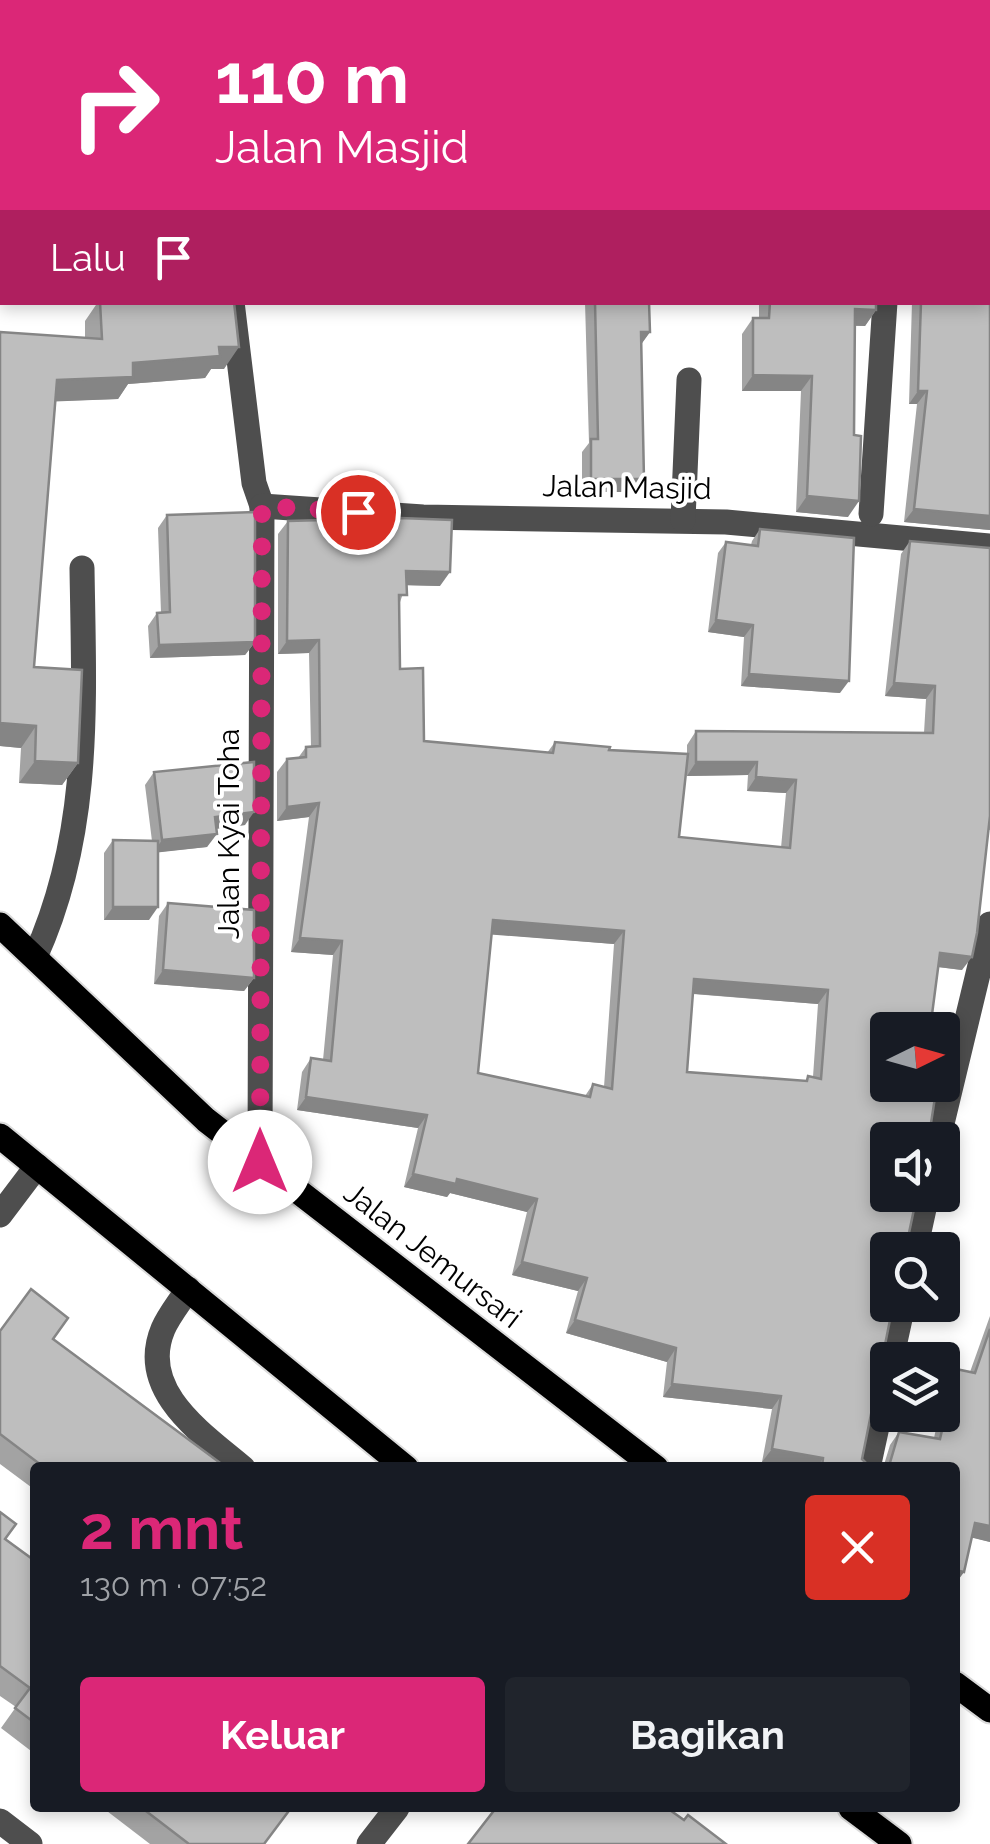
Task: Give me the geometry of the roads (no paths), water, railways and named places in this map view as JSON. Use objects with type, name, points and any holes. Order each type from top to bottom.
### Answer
[{"type":"main road","name":"Jalan Jemursari","points":[[0,925],[206,1120],[648,1462]]},
{"type":"main road","points":[[0,1136],[399,1462]]},
{"type":"main road","points":[[960,1688],[990,1710]]},
{"type":"main road","points":[[855,1812],[899,1844]]},
{"type":"street","name":"Jalan Kyai Toha","points":[[232,305],[254,483],[262,506],[260,1162]]},
{"type":"street","points":[[870,514],[885,305]]},
{"type":"street","points":[[683,520],[689,380]]},
{"type":"street","name":"Jalan Masjid","points":[[262,506],[423,517],[683,520],[990,546]]},
{"type":"street","points":[[35,957],[54,916],[80,796],[84,722],[82,568]]},
{"type":"street","points":[[942,1122],[990,924]]},
{"type":"street","points":[[0,1215],[38,1166]]},
{"type":"street","points":[[188,1289],[162,1331],[158,1354],[162,1389],[191,1424],[237,1462]]},
{"type":"street","points":[[869,1462],[876,1432]]},
{"type":"street","points":[[369,1844],[393,1812]]},
{"type":"street","points":[[0,1821],[30,1844]]}]
